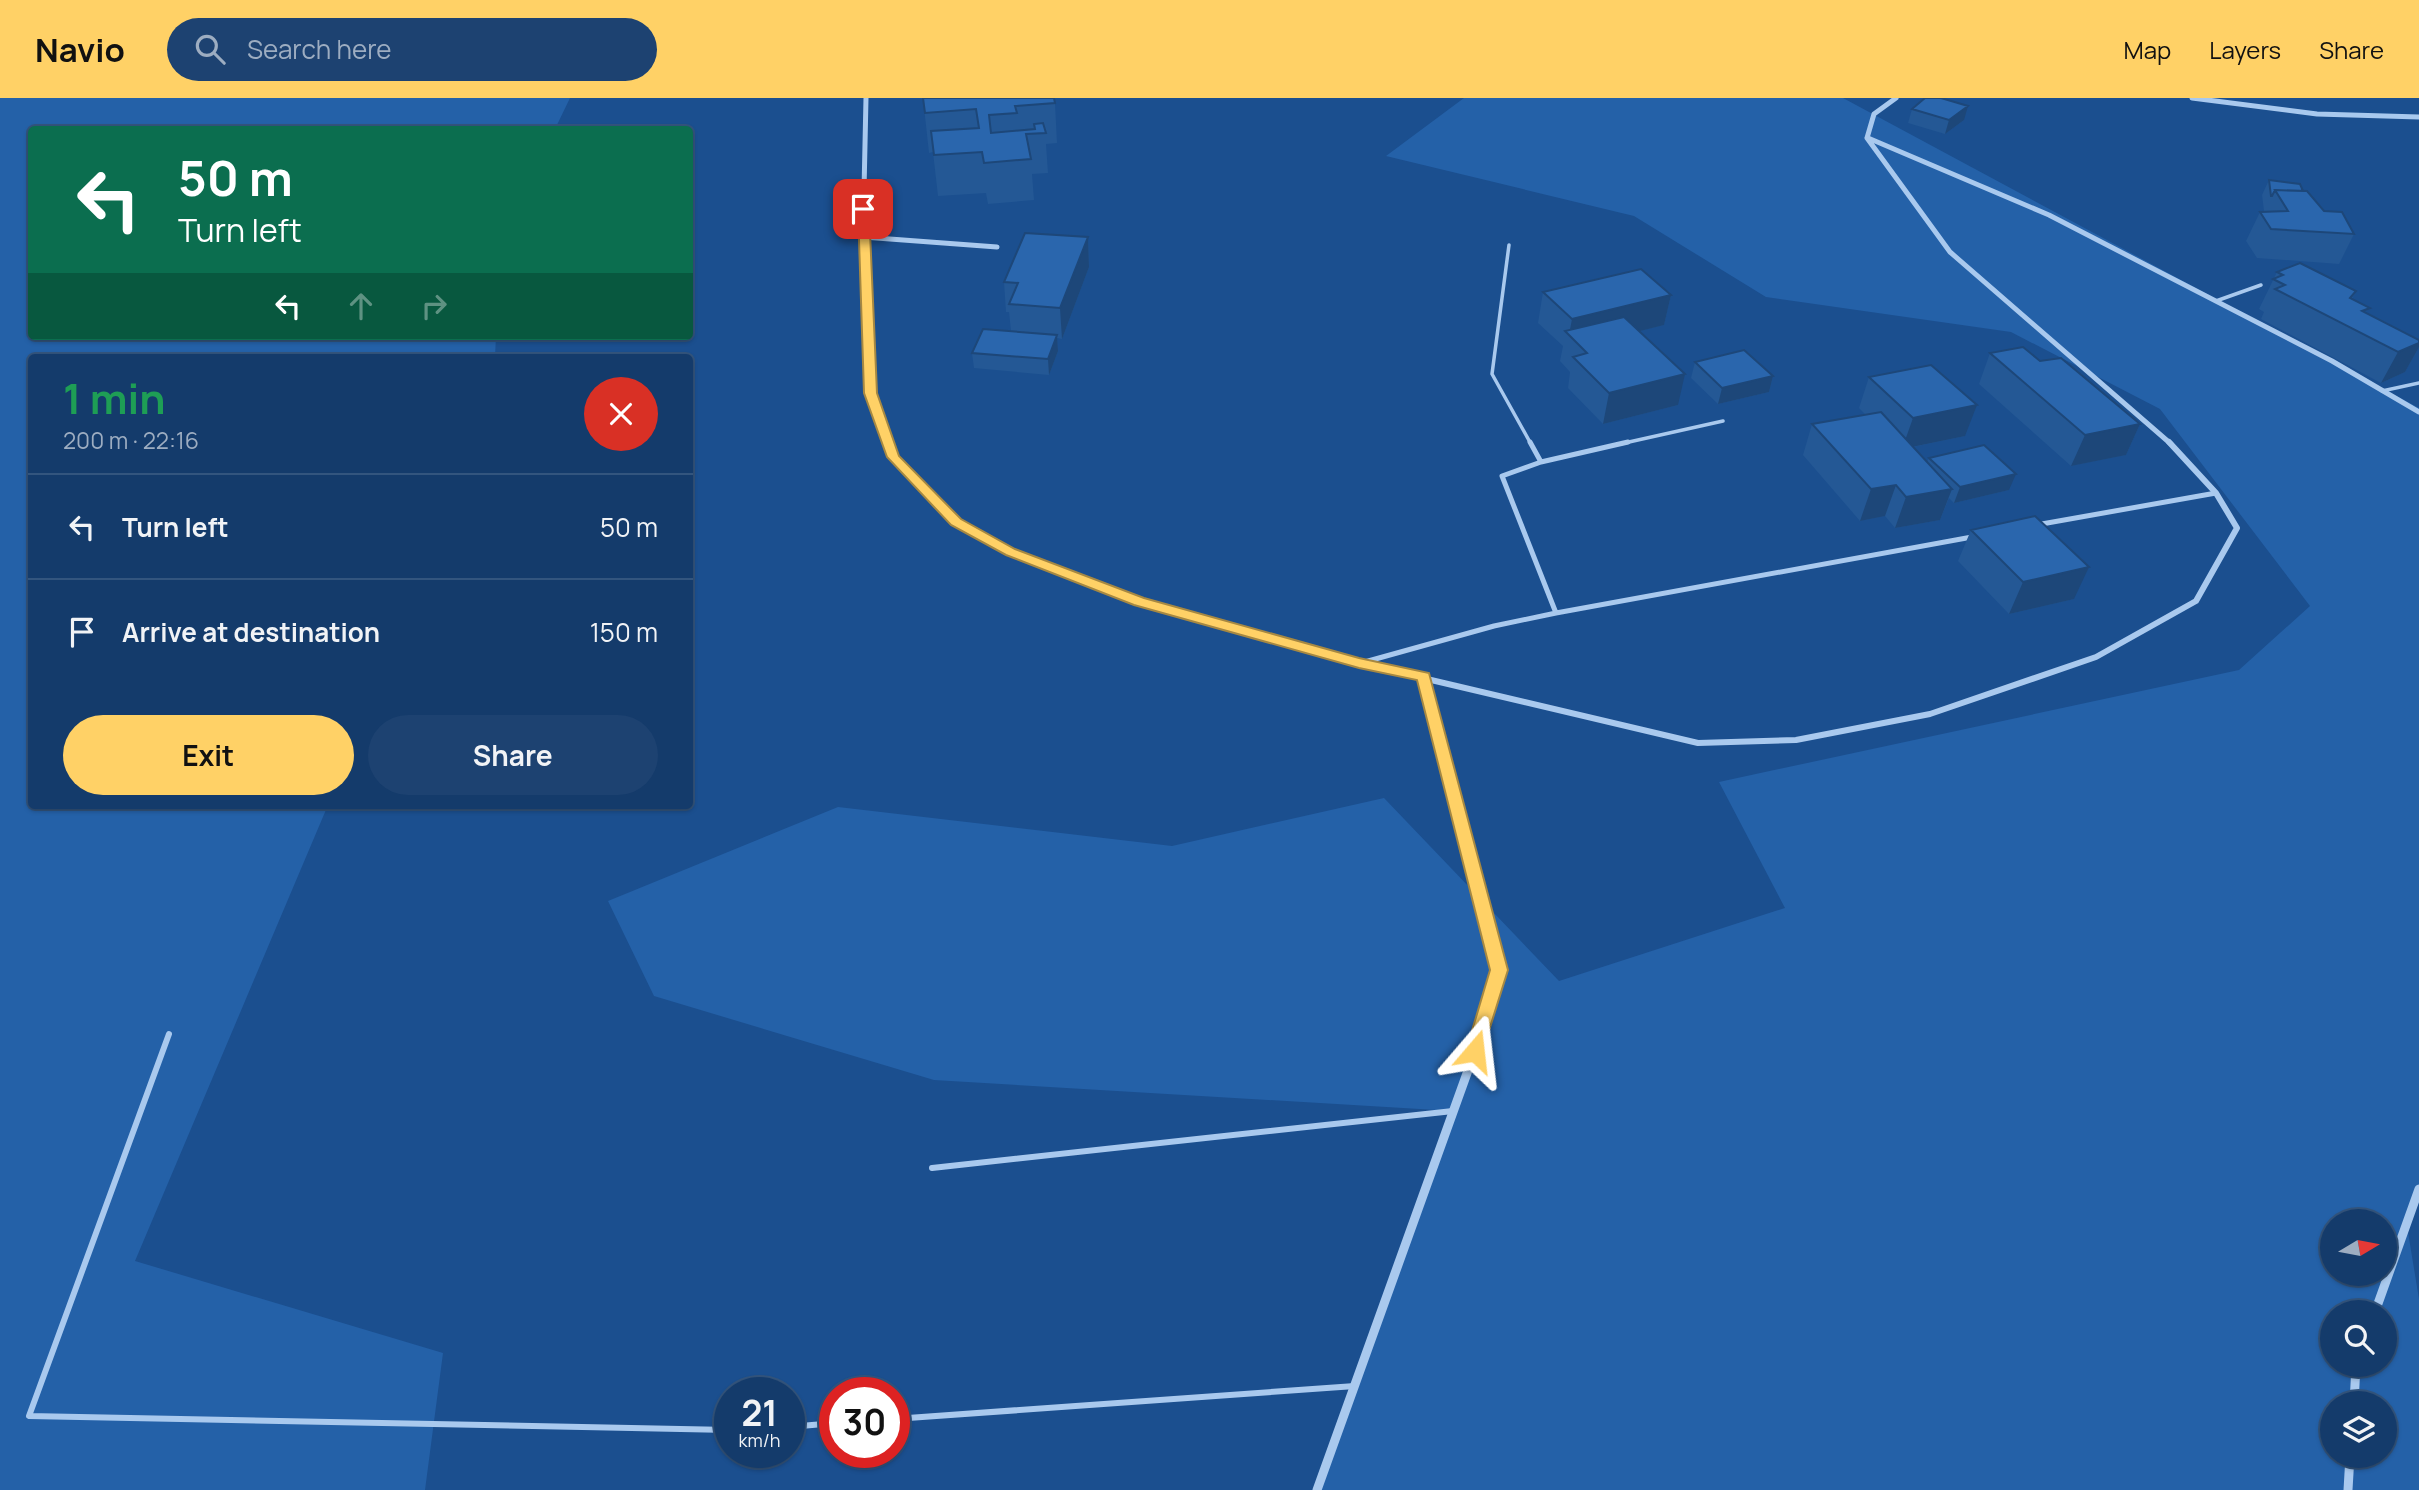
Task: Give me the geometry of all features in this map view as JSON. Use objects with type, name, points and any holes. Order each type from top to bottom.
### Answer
[{"type":"street","points":[[866,98],[863,237],[870,393],[893,457],[956,522],[1011,552],[1139,602],[1359,663],[1699,743],[1796,740],[1930,714],[2096,657],[2196,601],[2237,528],[2216,493],[2180,452],[1950,251],[1867,138]]},
{"type":"street","points":[[1867,138],[1874,114],[1896,98]]},
{"type":"street","points":[[2192,98],[2317,114],[2419,117]]},
{"type":"street","points":[[1867,138],[2049,215],[2332,361],[2419,412]]},
{"type":"street","points":[[863,237],[997,247]]},
{"type":"street","points":[[1317,1490],[1453,1111],[1499,970],[1424,677]]},
{"type":"street","points":[[2379,1300],[2419,1189]]},
{"type":"street","points":[[2348,1490],[2349,1468]]},
{"type":"lane","points":[[1510,245],[1492,374],[1541,462]]},
{"type":"lane","points":[[2216,301],[2261,285]]},
{"type":"lane","points":[[2382,391],[2419,383]]},
{"type":"lane","points":[[1556,613],[1502,476],[1541,462],[1723,421]]},
{"type":"lane","points":[[2023,528],[2216,493]]},
{"type":"lane","points":[[1359,663],[1494,626],[1556,613],[1982,535]]},
{"type":"lane","points":[[169,1034],[29,1416],[714,1430]]},
{"type":"lane","points":[[932,1168],[1453,1111]]},
{"type":"lane","points":[[910,1418],[1355,1386]]},
{"type":"shaded area","points":[[0,98],[570,98],[556,126],[28,126],[28,340],[496,340],[495,354],[28,354],[28,809],[326,809],[135,1261],[443,1353],[425,1490],[0,1490]]},
{"type":"shaded area","points":[[1464,98],[1843,98],[2419,408],[2419,1200],[2407,1226],[2419,1299],[2419,1490],[1320,1490],[1453,1111],[934,1080],[654,996],[608,901],[838,807],[1172,846],[1384,798],[1559,981],[1785,908],[1719,782],[2239,670],[2310,606],[2160,409],[2011,332],[1766,297],[1634,216],[1386,156]]},
{"type":"building","points":[[923,98],[1054,98],[1055,103],[1015,106],[1017,113],[989,115],[991,133],[1035,129],[1034,124],[1043,123],[1046,133],[1026,134],[1031,159],[984,163],[982,152],[934,155],[931,131],[979,128],[976,109],[925,113]]},
{"type":"building","points":[[1925,98],[1941,98],[1968,106],[1949,120],[1912,109]]},
{"type":"building","points":[[2269,180],[2300,184],[2303,191],[2275,190],[2271,196]]},
{"type":"building","points":[[2275,190],[2307,191],[2324,211],[2342,212],[2354,234],[2271,229],[2260,212],[2288,211]]},
{"type":"building","points":[[1025,233],[1088,237],[1060,308],[1009,304],[1018,283],[1004,282]]},
{"type":"building","points":[[2300,263],[2356,291],[2350,298],[2370,308],[2362,311],[2419,340],[2419,343],[2398,352],[2275,289],[2285,285],[2273,279],[2283,275],[2277,272]]},
{"type":"building","points":[[1641,269],[1671,295],[1572,319],[1543,292]]},
{"type":"building","points":[[1624,317],[1685,374],[1609,393],[1573,357],[1587,353],[1565,331]]},
{"type":"building","points":[[983,329],[1057,335],[1048,359],[972,353]]},
{"type":"building","points":[[2023,347],[2040,361],[2061,358],[2140,424],[2085,435],[1990,353]]},
{"type":"building","points":[[1744,350],[1773,376],[1722,388],[1695,362]]},
{"type":"building","points":[[1931,365],[1977,405],[1913,418],[1869,377]]},
{"type":"building","points":[[1881,412],[1952,489],[1906,497],[1896,485],[1871,489],[1812,424]]},
{"type":"building","points":[[1984,445],[2016,474],[1960,487],[1929,458]]},
{"type":"building","points":[[2035,516],[2089,567],[2023,582],[1971,530]]},
{"type":"route","points":[[863,209],[870,393],[893,457],[956,522],[1011,552],[1139,602],[1359,663],[1424,677],[1499,970],[1475,1051]]}]
